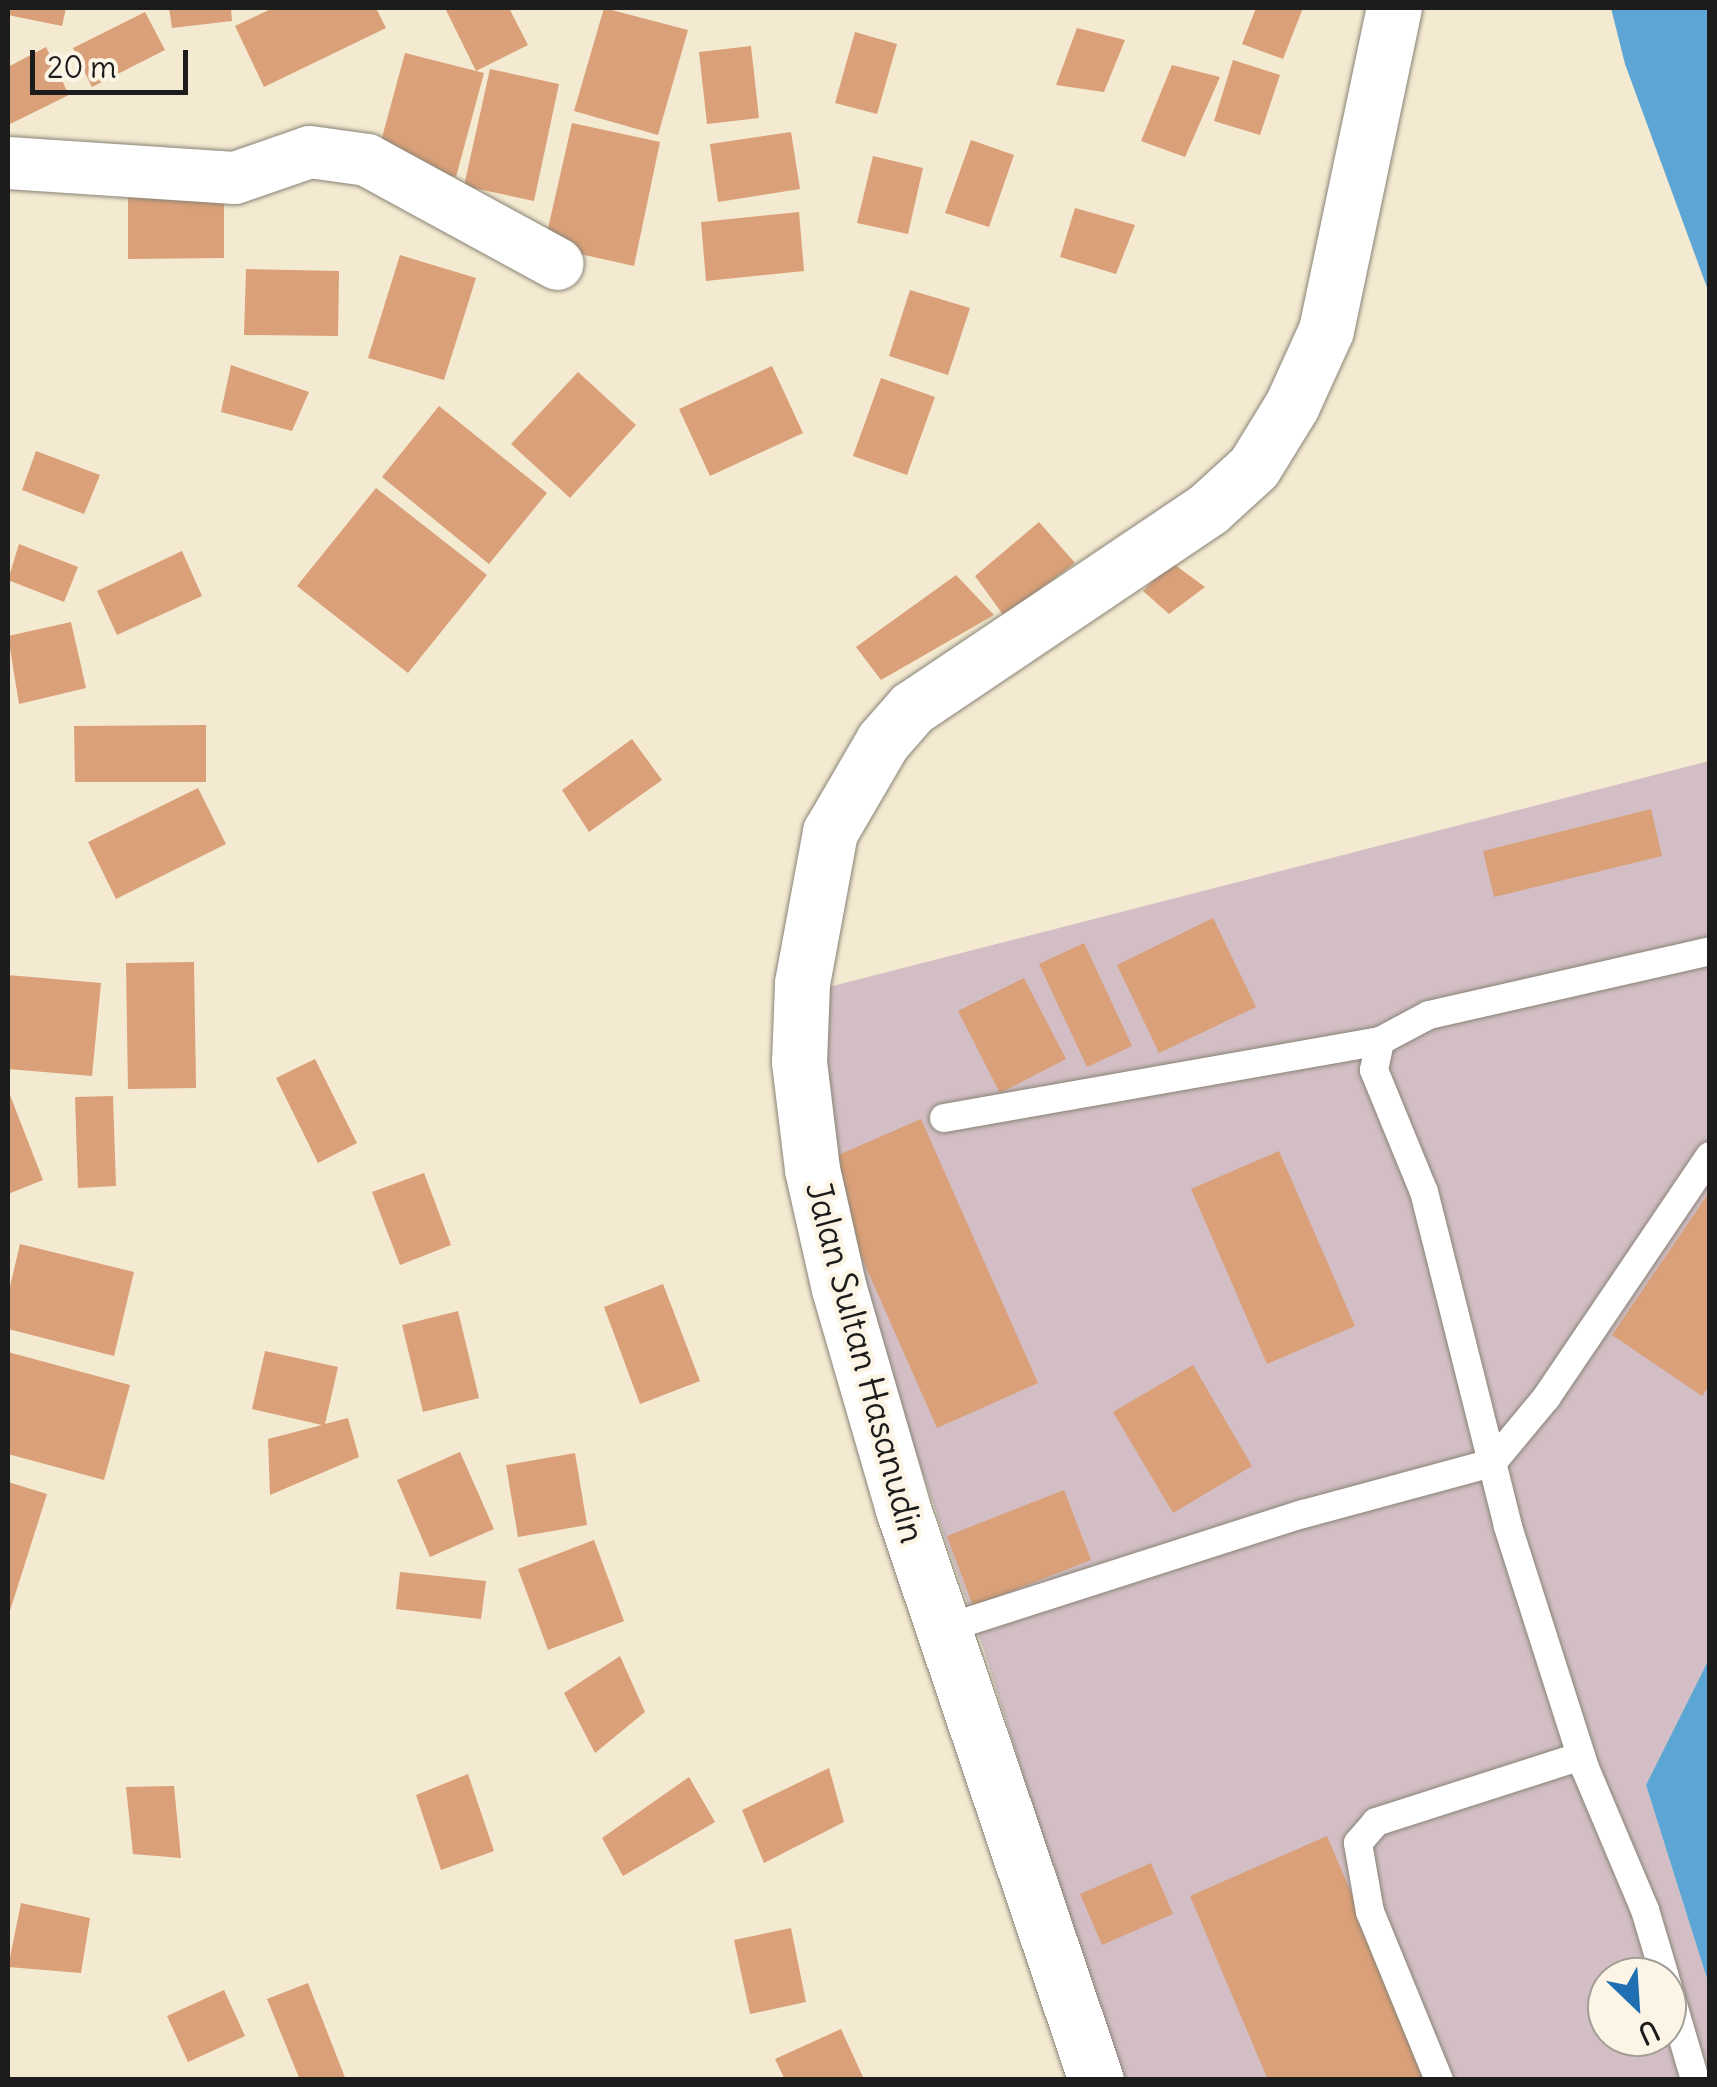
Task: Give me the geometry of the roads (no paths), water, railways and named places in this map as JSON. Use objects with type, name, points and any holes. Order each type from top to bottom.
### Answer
[{"type":"highway","name":"Jalan Sultan Hasanudin","points":[[1096,2080],[944,1629],[839,1289],[812,1169],[799,1062],[802,983],[830,832],[856,781],[912,708],[1208,510],[1254,467],[1292,405],[1326,330],[1394,8]]},
{"type":"street","points":[[8,163],[235,178],[310,152],[368,160],[558,264]]},
{"type":"lane","points":[[944,1118],[1380,1041],[1429,1015],[1710,952]]},
{"type":"lane","points":[[1380,1041],[1374,1070],[1424,1192],[1492,1463],[1581,1756],[1645,1910],[1659,1957]]},
{"type":"lane","points":[[944,1629],[1302,1514],[1492,1463],[1546,1398],[1710,1156]]},
{"type":"lane","points":[[1439,2080],[1370,1912],[1358,1843],[1376,1822],[1581,1756]]},
{"type":"lane","points":[[1687,2053],[1695,2080]]},
{"type":"water","points":[[1611,8],[1709,8],[1709,293],[1625,64]]},
{"type":"water","points":[[1709,1659],[1709,1985],[1646,1785]]}]
